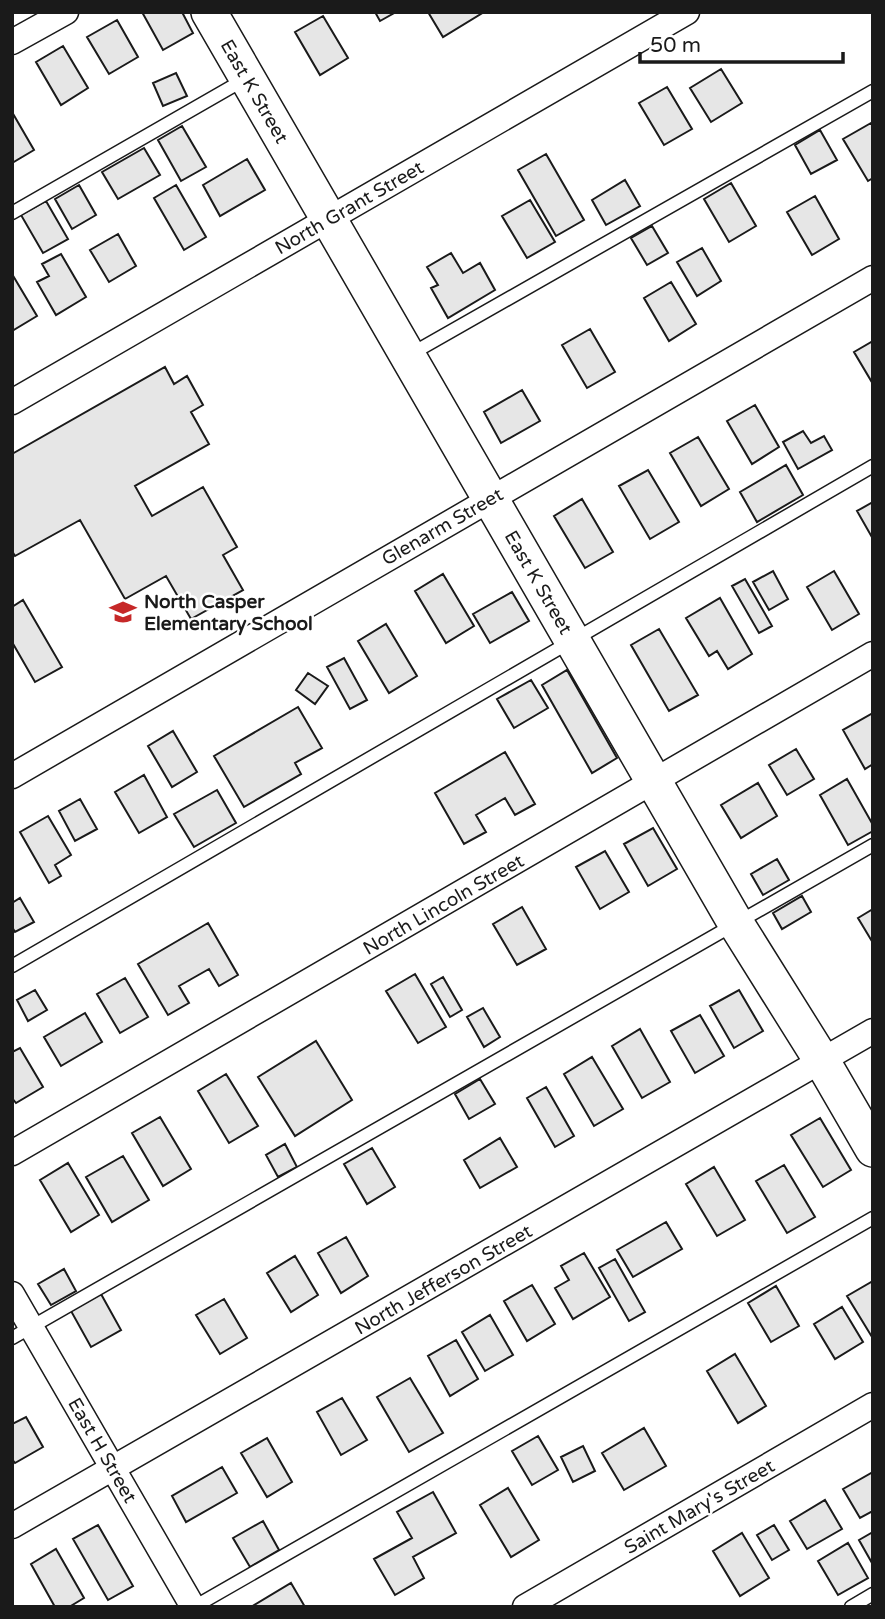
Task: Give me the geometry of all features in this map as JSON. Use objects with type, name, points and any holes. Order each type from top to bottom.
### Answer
[{"type":"street","points":[[12,42],[66,12]]},
{"type":"street","name":"North Grant Street","points":[[12,402],[687,12]]},
{"type":"street","name":"East K Street","points":[[214,14],[247,78],[735,922],[822,1061],[873,1149]]},
{"type":"street","name":"Glenarm Street","points":[[12,776],[873,278]]},
{"type":"street","name":"North Lincoln Street","points":[[12,1153],[873,654]]},
{"type":"street","name":"North Jefferson Street","points":[[12,1526],[873,1031]]},
{"type":"street","name":"East H Street","points":[[12,1294],[22,1333],[113,1468],[193,1607]]},
{"type":"street","name":"Saint Mary's Street","points":[[525,1607],[873,1405]]},
{"type":"lane","points":[[12,213],[247,78]]},
{"type":"lane","points":[[408,356],[873,91]]},
{"type":"lane","points":[[12,966],[873,466]]},
{"type":"lane","points":[[22,1333],[873,845]]},
{"type":"lane","points":[[193,1607],[873,1218]]},
{"type":"lane","points":[[852,1607],[873,1594]]},
{"type":"building","points":[[142,12],[182,12],[193,33],[163,50]]},
{"type":"building","points":[[375,12],[396,12],[380,21]]},
{"type":"building","points":[[428,12],[484,12],[443,37]]},
{"type":"building","points":[[323,16],[348,58],[320,75],[295,32]]},
{"type":"building","points":[[117,20],[138,57],[109,74],[87,37]]},
{"type":"building","points":[[63,46],[88,88],[61,105],[36,62]]},
{"type":"building","points":[[721,69],[742,103],[711,122],[690,88]]},
{"type":"building","points":[[176,73],[187,96],[163,106],[153,83]]},
{"type":"building","points":[[667,87],[692,129],[664,145],[639,103]]},
{"type":"building","points":[[12,112],[34,150],[12,163]]},
{"type":"building","points":[[871,123],[873,178],[868,181],[843,139]]},
{"type":"building","points":[[182,126],[206,167],[181,181],[158,140]]},
{"type":"building","points":[[820,130],[837,160],[811,174],[795,145]]},
{"type":"building","points":[[144,148],[160,175],[118,199],[102,172]]},
{"type":"building","points":[[546,154],[584,220],[556,236],[518,170]]},
{"type":"building","points":[[247,159],[265,190],[220,216],[203,185]]},
{"type":"building","points":[[625,180],[640,206],[606,225],[592,200]]},
{"type":"building","points":[[731,183],[756,226],[729,242],[704,199]]},
{"type":"building","points":[[79,185],[96,215],[72,229],[55,199]]},
{"type":"building","points":[[176,185],[206,237],[184,250],[154,198]]},
{"type":"building","points":[[815,196],[839,239],[812,255],[787,212]]},
{"type":"building","points":[[530,200],[555,242],[527,258],[502,216]]},
{"type":"building","points":[[46,201],[68,239],[43,253],[21,215]]},
{"type":"building","points":[[652,226],[668,253],[647,265],[631,238]]},
{"type":"building","points":[[118,234],[136,266],[109,282],[90,250]]},
{"type":"building","points":[[702,248],[721,281],[697,296],[677,262]]},
{"type":"building","points":[[451,253],[463,273],[480,263],[495,290],[448,318],[431,288],[438,285],[427,267]]},
{"type":"building","points":[[61,254],[86,297],[56,315],[37,282],[49,276],[42,264]]},
{"type":"building","points":[[12,274],[37,316],[12,331]]},
{"type":"building","points":[[671,282],[696,324],[669,341],[644,298]]},
{"type":"building","points":[[590,329],[615,372],[587,388],[562,345]]},
{"type":"building","points":[[873,341],[873,384],[854,352]]},
{"type":"building","points":[[165,367],[174,384],[187,376],[203,405],[191,412],[209,444],[135,486],[152,516],[203,487],[237,547],[223,555],[243,590],[191,619],[166,576],[125,599],[80,520],[15,556],[12,551],[12,454]]},
{"type":"building","points":[[522,390],[540,421],[501,443],[484,412]]},
{"type":"building","points":[[755,405],[779,447],[752,464],[727,421]]},
{"type":"building","points":[[803,431],[811,443],[824,436],[832,450],[798,469],[783,442]]},
{"type":"building","points":[[698,437],[729,489],[701,506],[670,453]]},
{"type":"building","points":[[786,465],[803,495],[757,522],[740,492]]},
{"type":"building","points":[[648,470],[679,522],[650,539],[619,486]]},
{"type":"building","points":[[582,499],[613,552],[585,568],[554,516]]},
{"type":"building","points":[[873,502],[873,539],[857,511]]},
{"type":"building","points":[[773,571],[788,599],[769,610],[753,582]]},
{"type":"building","points":[[834,571],[859,614],[832,630],[807,587]]},
{"type":"building","points":[[443,574],[474,626],[446,643],[415,591]]},
{"type":"building","points":[[745,579],[772,626],[759,633],[732,586]]},
{"type":"building","points":[[512,592],[529,621],[490,643],[473,614]]},
{"type":"building","points":[[720,598],[752,654],[728,669],[717,651],[709,656],[686,618]]},
{"type":"building","points":[[23,600],[62,667],[35,682],[12,642],[12,607]]},
{"type":"building","points":[[386,624],[417,676],[389,693],[358,641]]},
{"type":"building","points":[[659,629],[698,695],[669,711],[631,645]]},
{"type":"building","points":[[344,658],[367,700],[350,709],[327,667]]},
{"type":"building","points":[[567,670],[617,758],[592,773],[542,685]]},
{"type":"building","points":[[308,673],[328,686],[315,704],[296,690]]},
{"type":"building","points":[[531,680],[548,708],[514,728],[497,699]]},
{"type":"building","points":[[298,707],[322,748],[295,763],[301,774],[244,807],[214,756]]},
{"type":"building","points":[[873,713],[873,764],[865,769],[843,730]]},
{"type":"building","points":[[173,731],[197,772],[172,787],[148,746]]},
{"type":"building","points":[[796,749],[814,779],[787,795],[769,765]]},
{"type":"building","points":[[505,752],[535,804],[515,815],[505,798],[476,815],[486,832],[464,844],[435,793]]},
{"type":"building","points":[[144,775],[167,817],[139,833],[115,792]]},
{"type":"building","points":[[847,779],[873,825],[873,831],[848,845],[820,795]]},
{"type":"building","points":[[758,783],[777,816],[741,838],[721,805]]},
{"type":"building","points":[[217,790],[236,823],[194,847],[174,814]]},
{"type":"building","points":[[80,799],[97,829],[75,841],[59,811]]},
{"type":"building","points":[[48,816],[71,855],[55,865],[61,876],[49,883],[20,832]]},
{"type":"building","points":[[653,828],[677,869],[648,886],[624,844]]},
{"type":"building","points":[[605,851],[629,892],[600,909],[576,867]]},
{"type":"building","points":[[777,859],[789,880],[763,895],[751,874]]},
{"type":"building","points":[[802,896],[811,912],[782,929],[773,913]]},
{"type":"building","points":[[20,898],[34,922],[15,932],[12,927],[12,903]]},
{"type":"building","points":[[522,907],[546,949],[517,965],[493,924]]},
{"type":"building","points":[[873,909],[873,943],[858,918]]},
{"type":"building","points":[[208,923],[238,975],[219,986],[209,969],[179,986],[189,1003],[168,1015],[138,964]]},
{"type":"building","points":[[415,974],[446,1027],[418,1043],[386,991]]},
{"type":"building","points":[[443,977],[462,1010],[450,1017],[431,984]]},
{"type":"building","points":[[125,978],[148,1017],[120,1033],[97,994]]},
{"type":"building","points":[[35,990],[47,1010],[28,1021],[17,1000]]},
{"type":"building","points":[[739,990],[763,1031],[734,1048],[710,1006]]},
{"type":"building","points":[[483,1008],[500,1037],[484,1047],[467,1017]]},
{"type":"building","points":[[85,1013],[102,1042],[61,1066],[44,1037]]},
{"type":"building","points":[[700,1015],[724,1056],[695,1073],[671,1031]]},
{"type":"building","points":[[640,1029],[670,1082],[642,1098],[612,1046]]},
{"type":"building","points":[[316,1041],[352,1100],[295,1136],[258,1077]]},
{"type":"building","points":[[20,1048],[43,1087],[16,1103],[12,1098],[12,1052]]},
{"type":"building","points":[[592,1057],[623,1109],[594,1126],[564,1074]]},
{"type":"building","points":[[226,1074],[258,1126],[229,1143],[198,1091]]},
{"type":"building","points":[[480,1079],[495,1104],[469,1119],[455,1094]]},
{"type":"building","points":[[546,1087],[574,1136],[555,1147],[527,1098]]},
{"type":"building","points":[[160,1117],[191,1169],[163,1186],[132,1133]]},
{"type":"building","points":[[820,1118],[851,1170],[823,1187],[791,1135]]},
{"type":"building","points":[[500,1138],[517,1167],[480,1188],[464,1160]]},
{"type":"building","points":[[285,1144],[297,1167],[278,1177],[266,1155]]},
{"type":"building","points":[[372,1148],[395,1187],[367,1204],[344,1164]]},
{"type":"building","points":[[123,1156],[149,1200],[112,1222],[86,1177]]},
{"type":"building","points":[[68,1163],[99,1215],[71,1232],[40,1180]]},
{"type":"building","points":[[784,1165],[815,1217],[787,1233],[756,1181]]},
{"type":"building","points":[[714,1167],[745,1220],[717,1236],[686,1184]]},
{"type":"building","points":[[666,1222],[682,1249],[633,1277],[617,1250]]},
{"type":"building","points":[[346,1237],[368,1276],[341,1293],[318,1253]]},
{"type":"building","points":[[584,1253],[610,1297],[573,1319],[555,1288],[569,1280],[561,1266]]},
{"type":"building","points":[[295,1256],[318,1295],[291,1312],[267,1273]]},
{"type":"building","points":[[615,1259],[645,1312],[629,1321],[599,1268]]},
{"type":"building","points":[[64,1269],[76,1291],[51,1305],[38,1284]]},
{"type":"building","points":[[873,1281],[873,1336],[872,1337],[847,1296]]},
{"type":"building","points":[[532,1285],[555,1324],[527,1341],[504,1301]]},
{"type":"building","points":[[776,1286],[799,1326],[771,1342],[748,1303]]},
{"type":"building","points":[[101,1294],[121,1330],[91,1347],[71,1311]]},
{"type":"building","points":[[224,1299],[247,1338],[220,1354],[196,1315]]},
{"type":"building","points":[[842,1307],[863,1342],[835,1359],[814,1324]]},
{"type":"building","points":[[490,1315],[513,1355],[485,1371],[462,1332]]},
{"type":"building","points":[[456,1340],[478,1379],[450,1396],[428,1356]]},
{"type":"building","points":[[735,1354],[766,1406],[738,1423],[707,1371]]},
{"type":"building","points":[[410,1378],[443,1433],[409,1452],[377,1397]]},
{"type":"building","points":[[342,1398],[367,1440],[341,1455],[317,1412]]},
{"type":"building","points":[[26,1417],[43,1447],[15,1463],[12,1459],[12,1424]]},
{"type":"building","points":[[644,1428],[666,1466],[624,1490],[602,1453]]},
{"type":"building","points":[[538,1436],[558,1470],[532,1485],[512,1451]]},
{"type":"building","points":[[267,1438],[292,1482],[267,1497],[241,1453]]},
{"type":"building","points":[[583,1446],[595,1471],[573,1482],[561,1457]]},
{"type":"building","points":[[222,1467],[237,1493],[186,1522],[172,1496]]},
{"type":"building","points":[[873,1472],[873,1511],[860,1518],[843,1489]]},
{"type":"building","points":[[508,1488],[539,1540],[511,1557],[480,1505]]},
{"type":"building","points":[[433,1492],[456,1533],[413,1557],[424,1578],[395,1595],[374,1559],[412,1538],[397,1512]]},
{"type":"building","points":[[825,1500],[842,1529],[807,1549],[790,1521]]},
{"type":"building","points":[[263,1521],[279,1550],[250,1567],[233,1538]]},
{"type":"building","points":[[98,1525],[133,1586],[108,1600],[73,1539]]},
{"type":"building","points":[[774,1525],[789,1550],[772,1560],[757,1535]]},
{"type":"building","points":[[873,1532],[873,1563],[872,1563],[859,1540]]},
{"type":"building","points":[[742,1533],[769,1578],[740,1596],[713,1551]]},
{"type":"building","points":[[848,1543],[868,1578],[838,1595],[818,1561]]},
{"type":"building","points":[[56,1549],[84,1598],[69,1607],[55,1607],[31,1564]]},
{"type":"building","points":[[291,1583],[305,1607],[251,1607]]},
{"type":"place","name":"North Casper Elementary School","points":[[123,612]]}]
